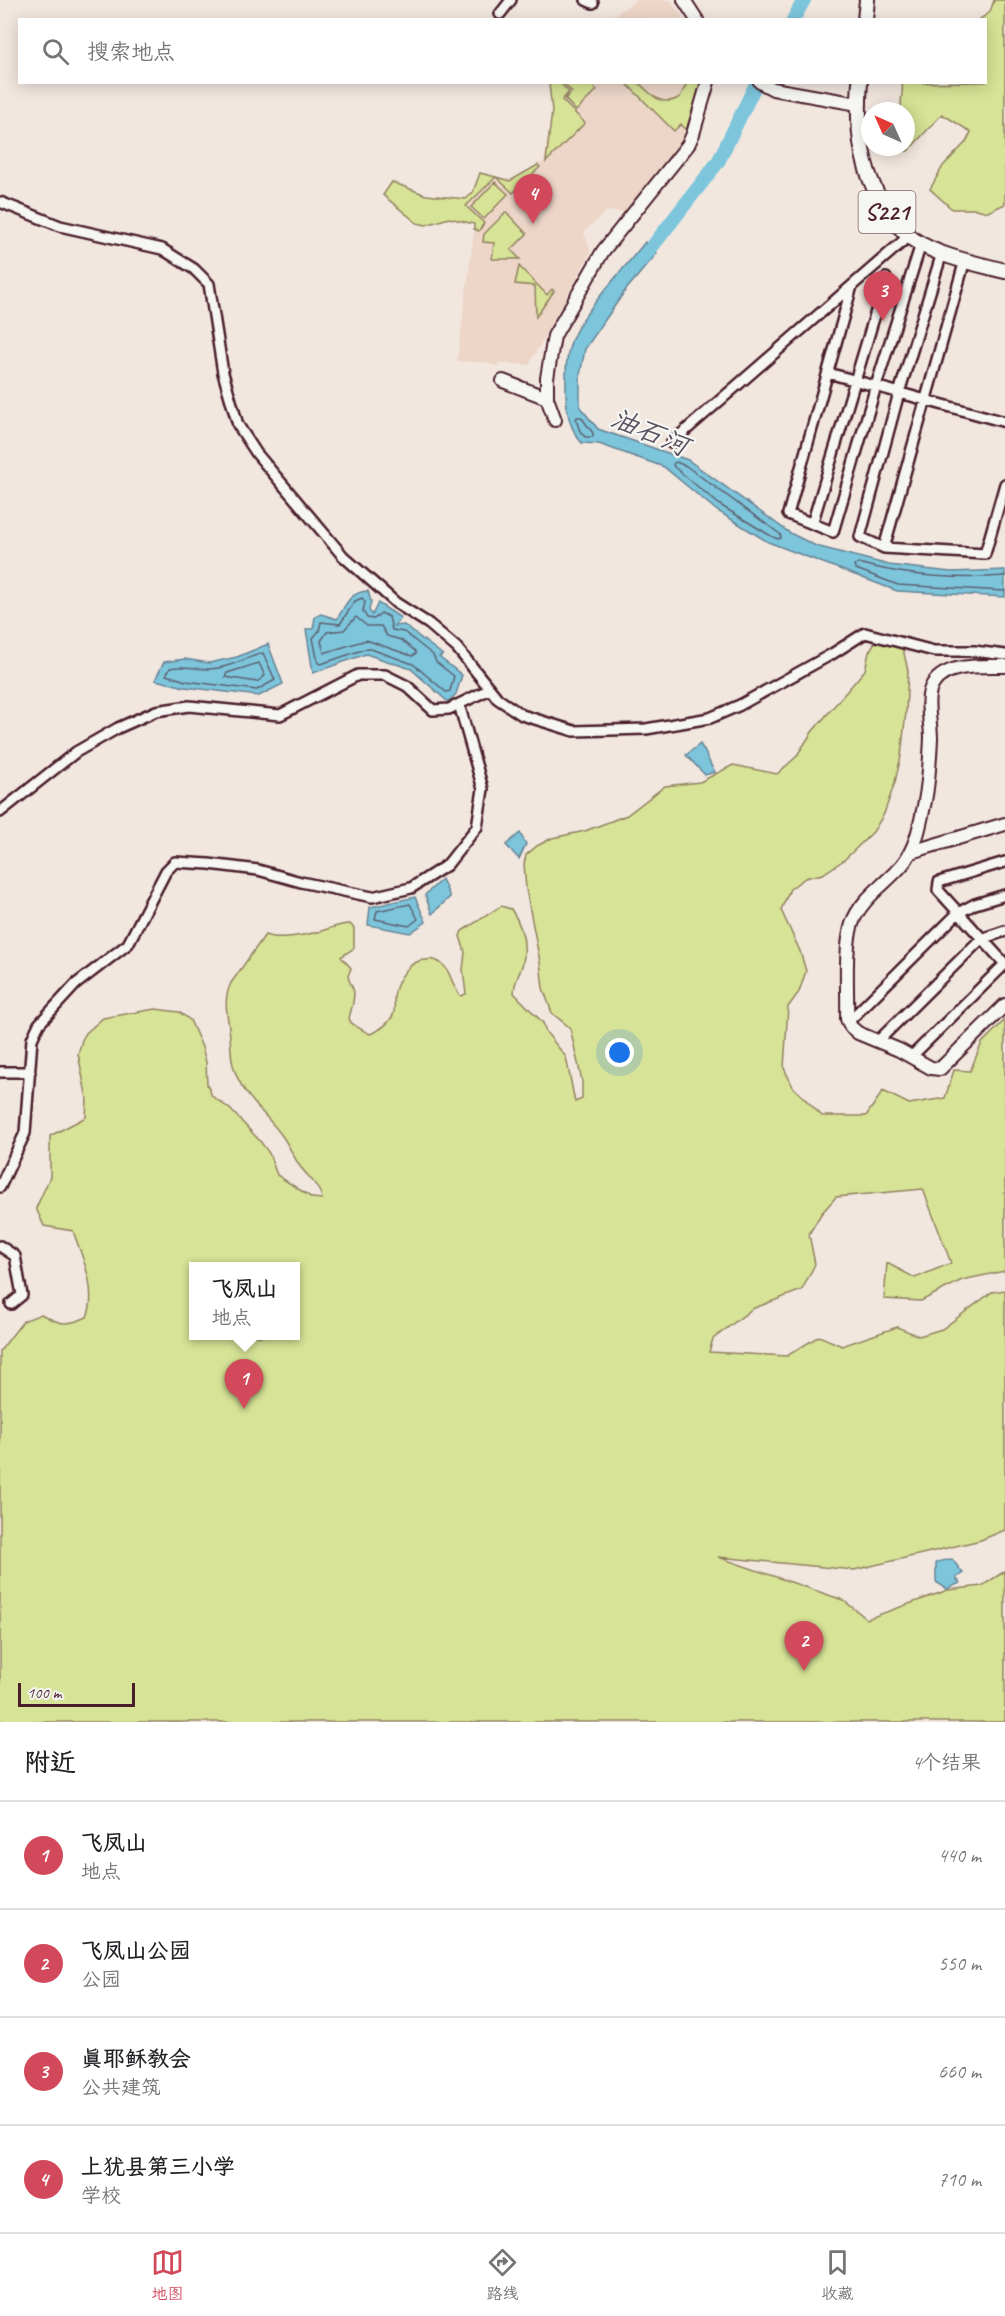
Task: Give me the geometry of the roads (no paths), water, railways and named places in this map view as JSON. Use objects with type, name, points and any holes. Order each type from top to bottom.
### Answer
[{"type":"main road","points":[[865,18],[867,0]]},
{"type":"main road","name":"S221","points":[[860,84],[858,104],[863,158],[870,182],[882,205],[909,236],[921,244],[942,253],[1005,271]]},
{"type":"street","points":[[500,14],[511,0]]},
{"type":"street","points":[[684,0],[696,18]]},
{"type":"street","points":[[555,420],[547,398],[547,378],[554,336],[603,251],[688,145],[696,126],[707,84]]},
{"type":"street","points":[[764,84],[773,89],[858,104]]},
{"type":"street","points":[[0,202],[60,226],[162,249],[202,276],[209,284],[223,373],[238,425],[257,454],[343,556],[396,603],[429,624],[457,648],[498,699],[522,715],[574,731],[646,729],[710,718],[832,654],[865,633],[934,651],[974,651],[1005,655]]},
{"type":"street","points":[[671,443],[909,236]]},
{"type":"street","points":[[852,286],[788,514],[833,532],[921,244]]},
{"type":"street","points":[[942,253],[899,393],[860,537],[884,548],[985,554],[1005,484]]},
{"type":"street","points":[[884,548],[966,260]]},
{"type":"street","points":[[812,524],[886,278]]},
{"type":"street","points":[[828,373],[1005,422]]},
{"type":"street","points":[[503,381],[547,398]]},
{"type":"street","points":[[1005,666],[947,671],[932,684],[929,694],[931,738],[928,787],[918,834],[911,852],[902,865],[871,896],[852,922],[849,938],[848,1022],[858,1033],[931,1068],[940,1069],[1005,1005]]},
{"type":"street","points":[[0,812],[76,752],[118,728],[156,711],[189,706],[280,715],[358,675],[385,675],[407,686],[433,710],[449,709],[490,689]]},
{"type":"street","points":[[0,1187],[25,1133],[32,1039],[39,1024],[76,984],[128,944],[166,871],[175,862],[258,870],[372,897],[411,888],[447,865],[477,827],[483,789],[459,704]]},
{"type":"street","points":[[911,852],[1005,824]]},
{"type":"street","points":[[910,1057],[1005,964],[938,890],[939,882],[1005,862]]},
{"type":"street","points":[[848,1022],[958,913],[975,904],[1005,895]]},
{"type":"street","points":[[878,1041],[981,939],[1005,930]]},
{"type":"street","points":[[0,1072],[30,1072]]},
{"type":"street","points":[[0,1246],[15,1256],[22,1295],[11,1304]]},
{"type":"water","points":[[645,242],[657,253],[625,291],[585,349],[580,375],[580,407],[598,429],[688,460],[790,533],[816,546],[889,565],[951,572],[1005,570],[1005,597],[897,591],[768,542],[716,510],[664,467],[599,444],[582,443],[571,426],[567,406],[566,367],[571,342],[593,305]]},
{"type":"water","points":[[368,591],[371,602],[369,610],[372,615],[378,603],[401,618],[394,626],[404,625],[443,655],[439,657],[462,675],[456,694],[448,702],[411,669],[366,654],[313,673],[306,629],[313,629],[315,617],[321,614],[337,619],[352,597]]},
{"type":"water","points":[[268,644],[283,684],[259,696],[185,687],[155,680],[164,662],[185,659],[209,663],[237,657]]},
{"type":"water","points":[[700,744],[715,772],[705,775],[686,755]]},
{"type":"water","points":[[520,833],[526,844],[519,859],[506,845]]},
{"type":"water","points":[[442,879],[450,897],[432,914],[425,895]]},
{"type":"water","points":[[415,897],[426,922],[410,933],[368,925],[370,907]]},
{"type":"water","points":[[952,1559],[963,1573],[956,1578],[960,1583],[947,1589],[936,1582],[936,1562]]},
{"type":"waterway","name":"油石河","points":[[794,18],[804,0]]},
{"type":"waterway","name":"油石河","points":[[641,261],[718,162],[756,84]]},
{"type":"place","name":"上犹县第三小学","points":[[533,224]]},
{"type":"place","name":"真耶稣教会","points":[[883,321]]},
{"type":"place","name":"飞凤山","points":[[244,1409]]},
{"type":"place","name":"飞凤山公园","points":[[804,1671]]}]
